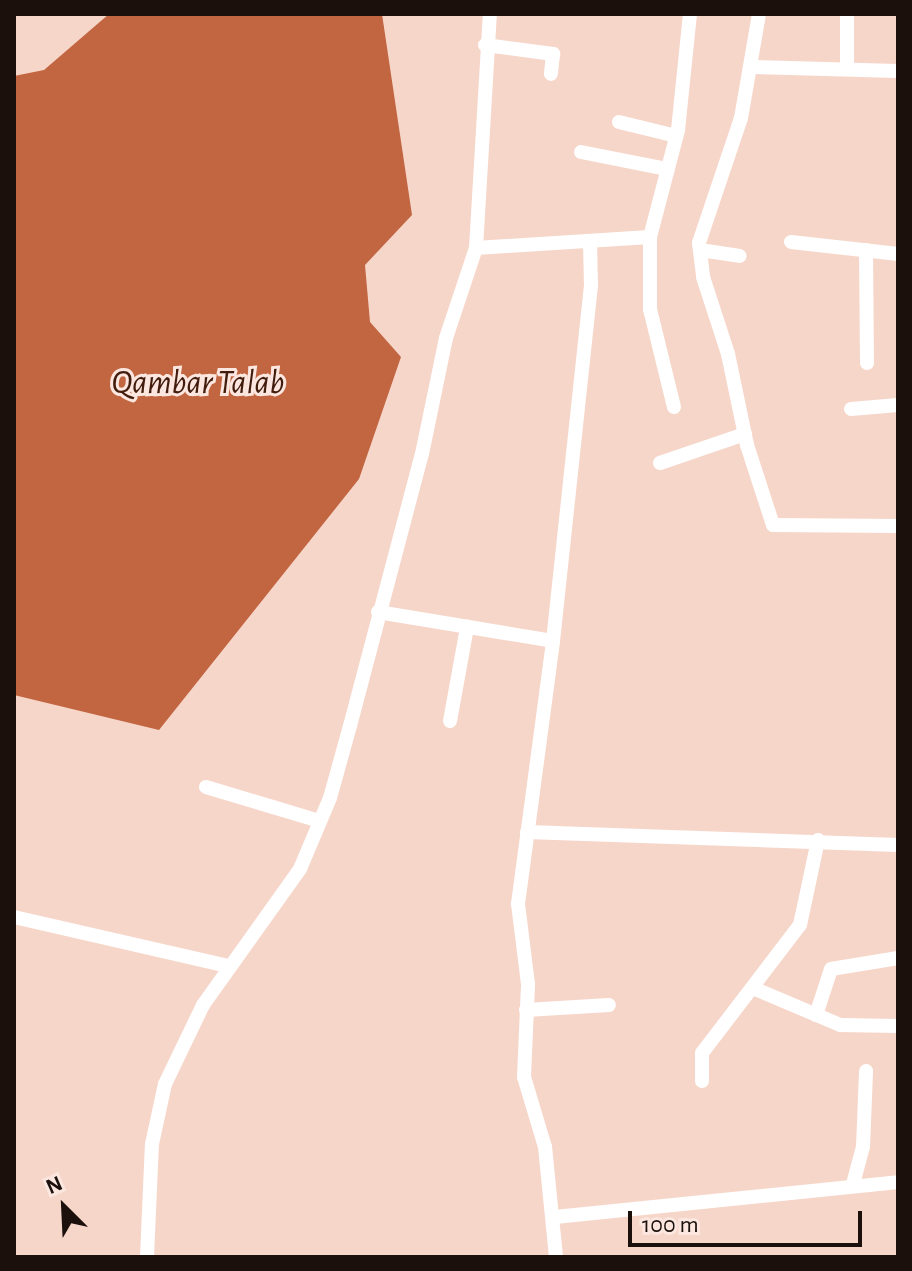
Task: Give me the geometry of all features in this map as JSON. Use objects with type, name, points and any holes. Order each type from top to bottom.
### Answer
[{"type":"street","points":[[147,1257],[152,1144],[165,1084],[203,1005],[300,869],[319,821],[418,469],[446,338],[476,248],[485,45],[490,14]]},
{"type":"street","points":[[674,407],[650,309],[650,237],[676,136],[690,14]]},
{"type":"street","points":[[759,14],[751,67],[700,250],[745,434],[773,525],[898,526]]},
{"type":"street","points":[[847,14],[847,69]]},
{"type":"street","points":[[485,45],[553,54],[551,74]]},
{"type":"street","points":[[751,67],[898,71]]},
{"type":"street","points":[[619,122],[676,136]]},
{"type":"street","points":[[581,152],[667,169]]},
{"type":"street","points":[[476,248],[650,237]]},
{"type":"street","points":[[556,1257],[555,1217],[540,1123],[524,1077],[528,984],[517,921],[553,641],[591,286],[590,241]]},
{"type":"street","points":[[791,242],[898,254]]},
{"type":"street","points":[[700,250],[740,256]]},
{"type":"street","points":[[866,250],[867,363]]},
{"type":"street","points":[[851,409],[898,405]]},
{"type":"street","points":[[660,463],[745,434]]},
{"type":"street","points":[[378,612],[553,641]]},
{"type":"street","points":[[450,721],[467,627]]},
{"type":"street","points":[[206,787],[319,821]]},
{"type":"street","points":[[527,832],[898,845]]},
{"type":"street","points":[[702,1081],[702,1053],[800,925],[818,840]]},
{"type":"street","points":[[14,917],[228,966]]},
{"type":"street","points":[[816,1015],[831,969],[898,958]]},
{"type":"street","points":[[753,988],[840,1025],[898,1026]]},
{"type":"street","points":[[526,1010],[609,1005]]},
{"type":"street","points":[[853,1184],[863,1147],[866,1071]]},
{"type":"street","points":[[555,1217],[644,1212],[853,1184],[898,1182]]},
{"type":"water","name":"Qambar Talab","points":[[109,14],[382,14],[412,215],[365,265],[370,322],[401,357],[359,479],[159,730],[14,695],[14,76],[44,70]]}]
